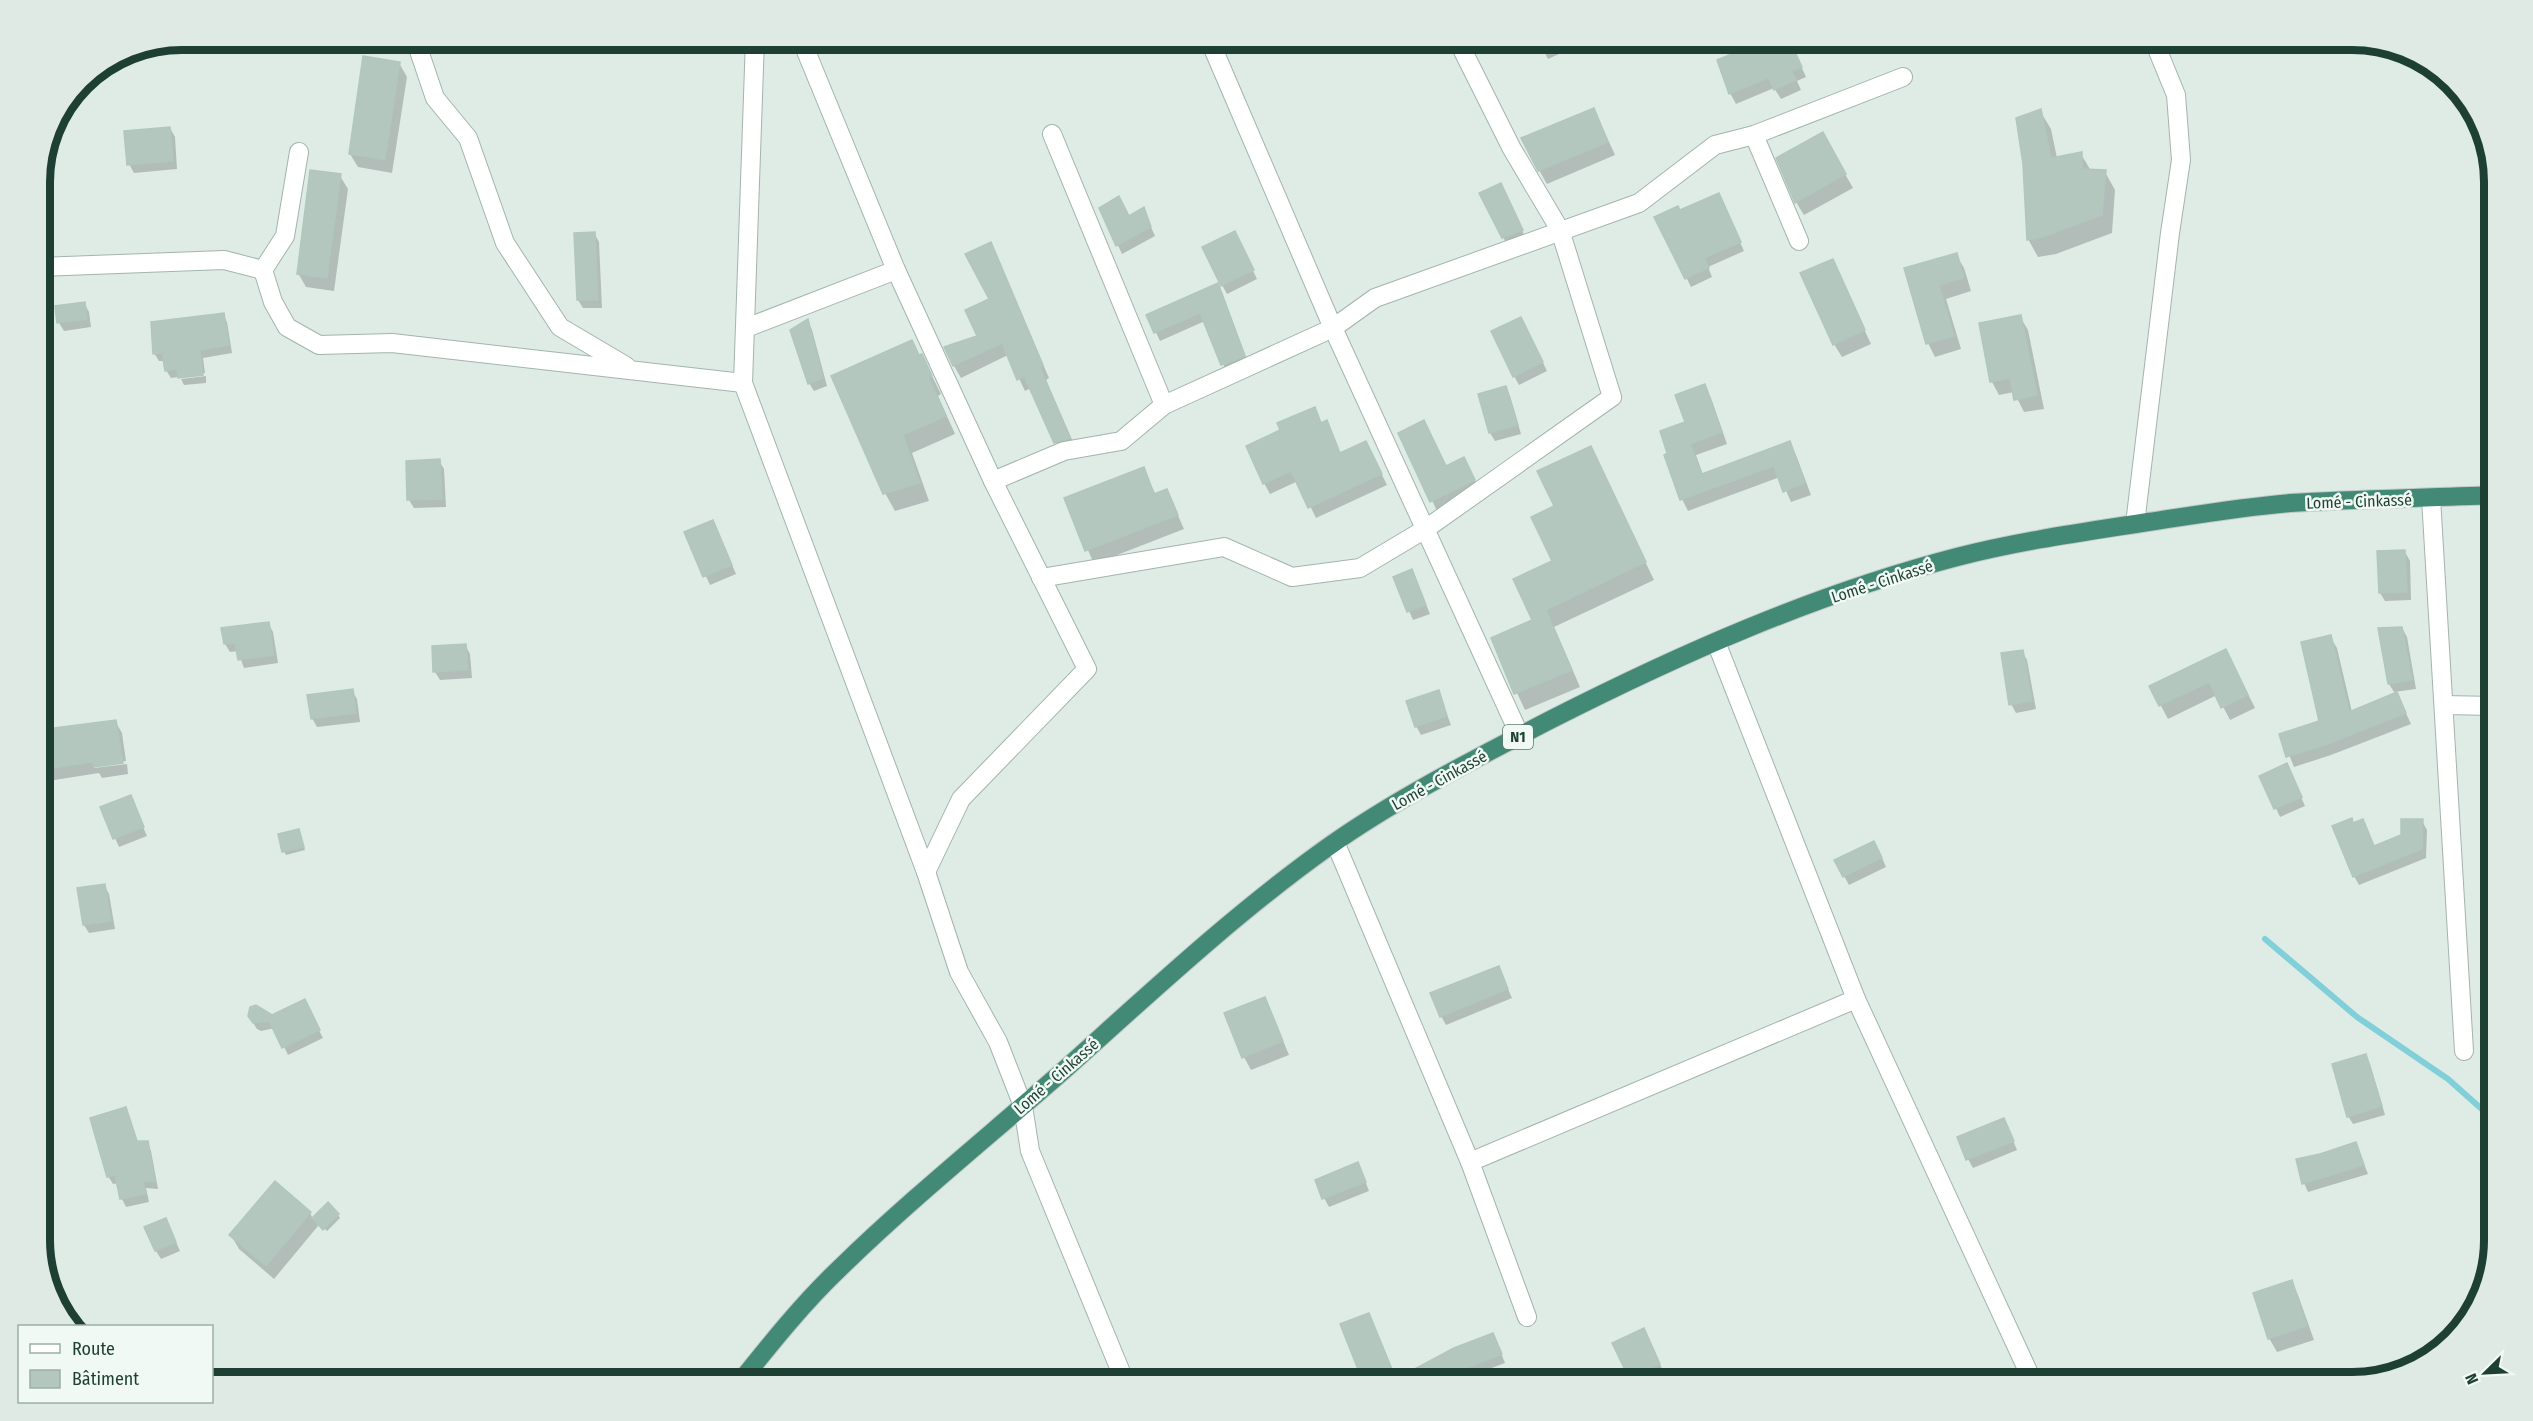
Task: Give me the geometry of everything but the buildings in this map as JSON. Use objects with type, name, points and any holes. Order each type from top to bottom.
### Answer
[{"type":"highway","name":"Lomé - Cinkassé","points":[[748,1372],[777,1335],[838,1269],[945,1171],[1023,1106],[1235,919],[1289,875],[1335,842],[1411,795],[1620,684],[1802,607],[1957,557],[2135,524],[2287,503],[2483,496]]},
{"type":"street","points":[[420,50],[435,98],[468,138],[505,243],[560,327],[633,370]]},
{"type":"street","points":[[755,50],[743,383],[926,872],[959,972],[998,1042],[1023,1106],[1029,1150],[1121,1372]]},
{"type":"street","points":[[806,50],[896,270],[993,481],[1087,669],[961,799],[926,872]]},
{"type":"street","points":[[1214,50],[1334,328],[1520,736]]},
{"type":"street","points":[[1041,578],[1224,547],[1292,578],[1360,568],[1426,528],[1612,397],[1560,230],[1512,149],[1462,50]]},
{"type":"street","points":[[2135,524],[2181,160],[2176,96],[2157,50]]},
{"type":"street","points":[[993,481],[1064,451],[1121,441],[1164,405],[1334,328],[1375,298],[1639,203],[1715,145],[1754,135],[1903,77]]},
{"type":"street","points":[[1053,134],[1164,405]]},
{"type":"street","points":[[1754,135],[1799,242]]},
{"type":"street","points":[[263,270],[285,236],[299,152]]},
{"type":"street","points":[[50,267],[224,260],[263,270]]},
{"type":"street","points":[[263,270],[273,302],[287,327],[319,345],[393,343],[743,383]]},
{"type":"street","points":[[746,328],[896,270]]},
{"type":"street","points":[[2431,498],[2464,1052]]},
{"type":"street","points":[[1716,642],[1856,999],[2027,1372]]},
{"type":"street","points":[[2444,705],[2483,706]]},
{"type":"street","points":[[1335,842],[1470,1162],[1527,1317]]},
{"type":"street","points":[[1470,1162],[1856,999]]},
{"type":"waterway","points":[[2265,939],[2357,1017],[2448,1079],[2484,1111]]}]
